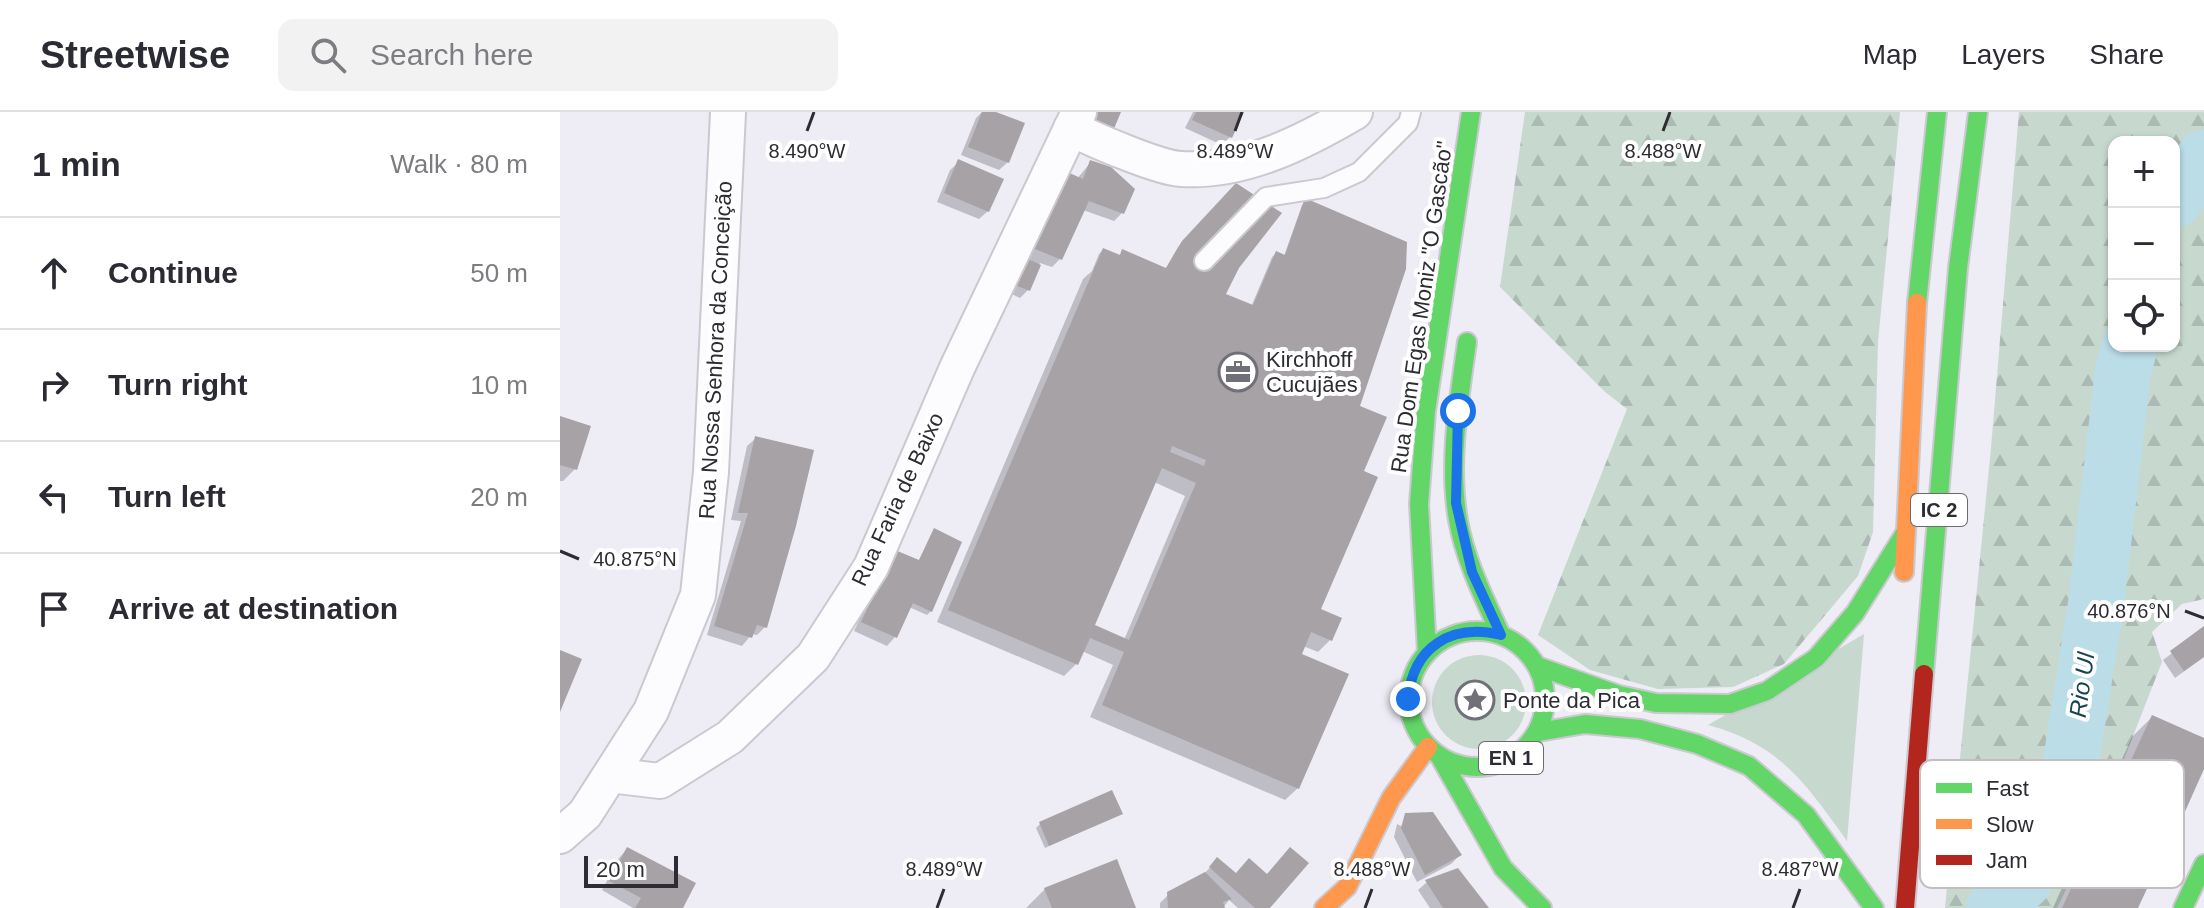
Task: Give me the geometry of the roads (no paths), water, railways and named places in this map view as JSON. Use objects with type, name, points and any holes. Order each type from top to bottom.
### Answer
[{"type":"main road","name":"Rua Dom Egas Moniz \"O Gascão\"","points":[[1427,652],[1419,504],[1426,411],[1471,112]]},
{"type":"main road","name":"IC 2","points":[[1902,594],[1919,269],[1937,112]]},
{"type":"main road","name":"IC 2","points":[[1905,908],[1958,268],[1978,112]]},
{"type":"main road","points":[[1469,327],[1458,411],[1456,503],[1472,572],[1501,635]]},
{"type":"main road","points":[[1427,652],[1443,639],[1461,632],[1482,630],[1516,642],[1537,666],[1619,695],[1656,703],[1730,704],[1767,691],[1816,658],[1855,613],[1907,531]]},
{"type":"main road","name":"EN 1","points":[[1427,652],[1416,666],[1410,682],[1408,699],[1417,733],[1434,752],[1503,868],[1542,908]]},
{"type":"main road","name":"EN 1","points":[[1434,752],[1456,765],[1474,768],[1509,760],[1525,748],[1538,732],[1545,710],[1545,687],[1537,666]]},
{"type":"main road","points":[[1538,732],[1585,724],[1640,729],[1697,744],[1749,766],[1806,815],[1879,903]]},
{"type":"main road","points":[[1324,908],[1347,887],[1391,798],[1434,752]]},
{"type":"main road","name":"EN 1","points":[[1502,786],[1509,760]]},
{"type":"main road","points":[[1487,842],[1494,814]]},
{"type":"main road","points":[[2183,908],[2204,864]]},
{"type":"street","name":"Rua Nossa Senhora da Conceição","points":[[560,836],[585,814],[651,711],[698,595],[711,472],[728,112]]},
{"type":"street","points":[[1075,120],[1090,138],[1177,170],[1226,168],[1309,139],[1355,112]]},
{"type":"street","name":"Rua Faria de Baixo","points":[[610,775],[660,781],[730,737],[813,657],[871,567],[957,368],[1075,120]]},
{"type":"lane","points":[[1204,261],[1266,197],[1324,188],[1359,172],[1408,123],[1411,112]]},
{"type":"waterway","name":"Rio Ul","points":[[2180,192],[2204,158]]},
{"type":"waterway","name":"Rio Ul","points":[[2071,760],[2096,604],[2123,371],[2128,352]]},
{"type":"waterway","name":"Rio Ul","points":[[1994,908],[2016,888]]},
{"type":"place","name":"Kirchhoff Cucujães","points":[[1238,372]]},
{"type":"place","name":"Ponte da Pica","points":[[1475,700]]}]
